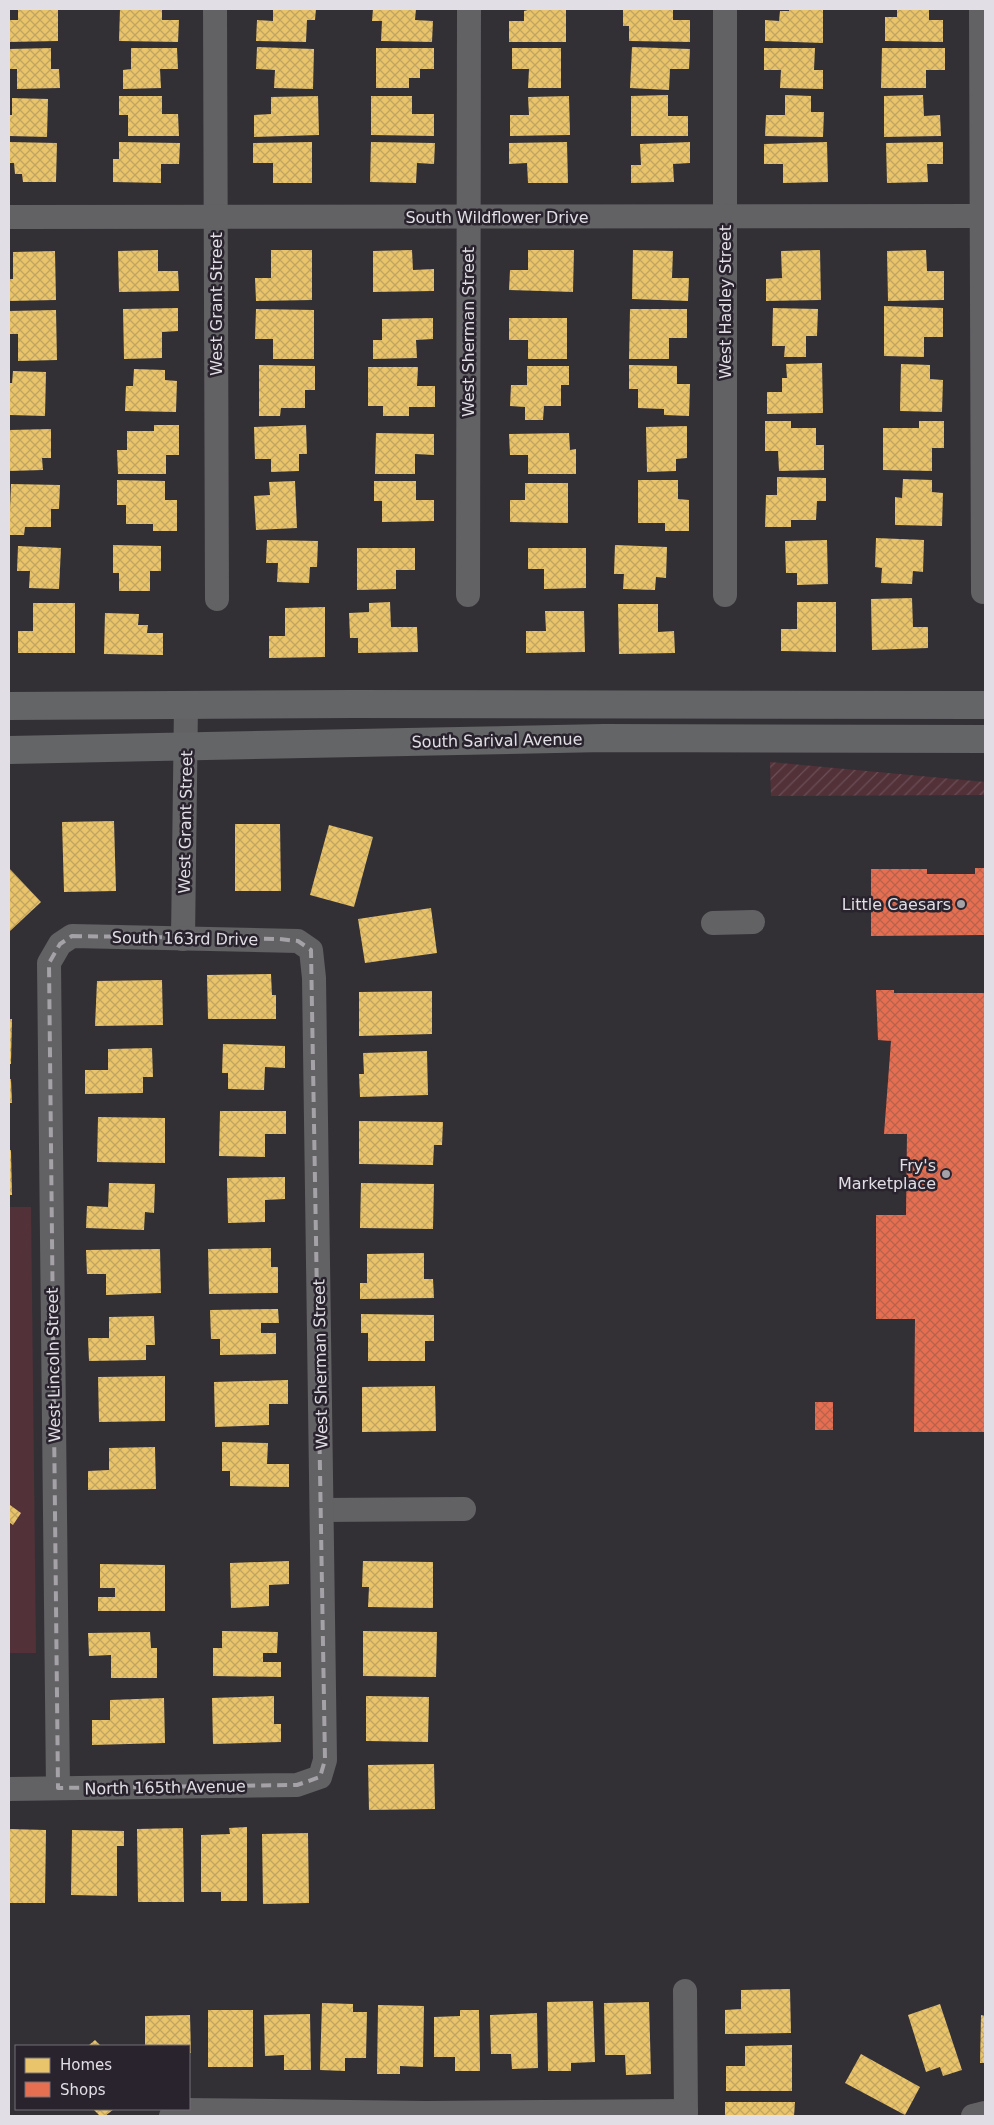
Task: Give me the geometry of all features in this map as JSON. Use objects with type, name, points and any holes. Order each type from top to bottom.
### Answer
[{"type":"main road","name":"South Sarival Avenue","points":[[9,706],[186,704],[985,705]]},
{"type":"main road","points":[[850,738],[851,706]]},
{"type":"main road","name":"South Sarival Avenue","points":[[9,750],[604,738],[985,739]]},
{"type":"street","name":"West Grant Street","points":[[215,9],[217,599]]},
{"type":"street","name":"West Sherman Street","points":[[468,9],[468,595]]},
{"type":"street","name":"West Hadley Street","points":[[725,9],[725,595]]},
{"type":"street","points":[[981,9],[984,216],[983,592]]},
{"type":"street","name":"South Wildflower Drive","points":[[9,217],[984,216]]},
{"type":"street","name":"West Grant Street","points":[[183,939],[186,704]]},
{"type":"street","points":[[713,923],[753,922]]},
{"type":"street","name":"South 163rd Drive","points":[[60,944],[72,936],[279,939],[298,941],[310,950]]},
{"type":"street","name":"West Lincoln Street","points":[[58,1788],[49,963],[60,944]]},
{"type":"street","name":"West Sherman Street","points":[[310,950],[314,978],[322,1510],[325,1760],[320,1777]]},
{"type":"street","points":[[322,1510],[464,1509]]},
{"type":"street","name":"North 165th Avenue","points":[[9,1789],[297,1785],[320,1777]]},
{"type":"street","points":[[171,2116],[186,2110],[426,2115],[686,2113],[685,1991]]},
{"type":"street","points":[[973,2116],[985,2113]]},
{"type":"highlighted area","points":[[72,936],[279,939],[298,941],[311,950],[325,1760],[320,1777],[297,1785],[58,1788],[49,963],[60,944]]},
{"type":"shaded area","points":[[770,762],[985,782],[985,795],[771,796]]},
{"type":"shaded area","points":[[9,1207],[31,1207],[36,1653],[9,1653]]},
{"type":"building: Homes","points":[[18,9],[58,9],[58,41],[9,42],[9,20],[18,20]]},
{"type":"building: Homes","points":[[120,9],[162,9],[162,20],[179,20],[178,42],[119,41]]},
{"type":"building: Homes","points":[[273,9],[316,9],[315,20],[307,20],[306,42],[256,41],[257,20],[273,21]]},
{"type":"building: Homes","points":[[373,9],[416,9],[415,20],[433,21],[432,42],[381,41],[382,21],[372,21]]},
{"type":"building: Homes","points":[[532,9],[566,9],[566,42],[509,42],[509,21],[524,21],[524,11]]},
{"type":"building: Homes","points":[[623,9],[673,9],[673,20],[690,20],[690,42],[629,41],[629,26],[623,26]]},
{"type":"building: Homes","points":[[789,9],[823,9],[823,43],[765,41],[765,20],[779,21],[780,11],[789,11]]},
{"type":"building: Homes","points":[[897,9],[929,9],[929,20],[943,20],[943,42],[885,41],[885,17],[897,17]]},
{"type":"building: Homes","points":[[257,47],[314,49],[313,89],[274,88],[275,70],[256,69]]},
{"type":"building: Homes","points":[[632,47],[690,49],[689,69],[670,69],[669,90],[630,88]]},
{"type":"building: Homes","points":[[51,48],[51,69],[59,69],[60,88],[17,89],[17,69],[9,69],[9,49]]},
{"type":"building: Homes","points":[[131,48],[177,48],[178,69],[160,69],[161,88],[123,89],[123,70],[131,69]]},
{"type":"building: Homes","points":[[376,48],[434,48],[434,69],[420,69],[420,78],[409,78],[409,88],[376,88]]},
{"type":"building: Homes","points":[[512,48],[561,48],[561,88],[528,88],[529,69],[512,69]]},
{"type":"building: Homes","points":[[764,48],[815,48],[814,70],[823,70],[823,89],[780,88],[781,70],[764,70]]},
{"type":"building: Homes","points":[[882,48],[945,48],[945,70],[926,70],[926,88],[881,88]]},
{"type":"building: Homes","points":[[668,95],[668,116],[688,116],[688,136],[631,136],[631,96]]},
{"type":"building: Homes","points":[[785,95],[811,96],[811,112],[824,112],[823,137],[765,136],[766,115],[785,115]]},
{"type":"building: Homes","points":[[923,95],[924,116],[940,115],[941,136],[884,137],[884,96]]},
{"type":"building: Homes","points":[[119,96],[162,96],[162,114],[178,114],[179,136],[128,136],[128,115],[119,115]]},
{"type":"building: Homes","points":[[318,96],[319,135],[254,137],[254,115],[271,114],[271,97]]},
{"type":"building: Homes","points":[[371,96],[412,96],[412,114],[434,114],[434,136],[371,135]]},
{"type":"building: Homes","points":[[569,96],[570,135],[510,136],[510,115],[529,115],[528,97]]},
{"type":"building: Homes","points":[[12,98],[48,99],[47,137],[9,136],[9,115],[12,115]]},
{"type":"building: Homes","points":[[9,142],[57,143],[56,182],[23,182],[22,174],[15,174],[14,163],[9,163]]},
{"type":"building: Homes","points":[[119,142],[180,143],[179,164],[161,164],[161,183],[113,182],[113,159],[119,159]]},
{"type":"building: Homes","points":[[312,142],[312,183],[273,183],[273,163],[253,163],[253,143]]},
{"type":"building: Homes","points":[[371,142],[435,143],[434,164],[417,163],[416,183],[370,182]]},
{"type":"building: Homes","points":[[567,142],[568,183],[528,183],[527,163],[509,164],[509,143]]},
{"type":"building: Homes","points":[[690,142],[690,163],[673,164],[674,182],[631,183],[631,165],[641,165],[640,144]]},
{"type":"building: Homes","points":[[827,142],[828,182],[783,183],[783,164],[764,164],[764,144]]},
{"type":"building: Homes","points":[[943,142],[943,164],[927,164],[928,182],[887,183],[886,143]]},
{"type":"building: Homes","points":[[158,250],[158,271],[178,271],[179,291],[119,292],[118,251]]},
{"type":"building: Homes","points":[[271,250],[312,250],[312,300],[256,301],[255,278],[271,278]]},
{"type":"building: Homes","points":[[412,250],[413,270],[434,269],[434,291],[373,292],[373,251]]},
{"type":"building: Homes","points":[[528,250],[574,250],[573,292],[509,290],[510,270],[528,270]]},
{"type":"building: Homes","points":[[633,250],[673,251],[672,278],[689,278],[688,301],[632,299]]},
{"type":"building: Homes","points":[[820,250],[821,300],[766,301],[766,279],[782,278],[781,251]]},
{"type":"building: Homes","points":[[926,250],[927,271],[944,271],[944,300],[888,301],[887,251]]},
{"type":"building: Homes","points":[[55,251],[56,300],[9,301],[9,279],[13,279],[13,252]]},
{"type":"building: Homes","points":[[884,306],[943,308],[943,337],[924,337],[924,357],[884,356]]},
{"type":"building: Homes","points":[[178,308],[178,331],[162,332],[162,358],[124,359],[123,309]]},
{"type":"building: Homes","points":[[773,308],[818,309],[817,336],[806,336],[806,357],[784,357],[785,346],[772,346]]},
{"type":"building: Homes","points":[[256,309],[314,310],[314,359],[273,359],[273,339],[255,339]]},
{"type":"building: Homes","points":[[630,309],[687,309],[687,338],[669,338],[669,359],[629,359]]},
{"type":"building: Homes","points":[[56,310],[57,360],[18,361],[18,334],[9,334],[9,311]]},
{"type":"building: Homes","points":[[433,318],[433,339],[416,340],[417,358],[373,359],[373,340],[382,340],[382,319]]},
{"type":"building: Homes","points":[[509,318],[567,318],[567,359],[528,359],[528,340],[509,340]]},
{"type":"building: Homes","points":[[822,363],[823,413],[767,414],[767,392],[782,392],[782,378],[787,378],[786,364]]},
{"type":"building: Homes","points":[[901,364],[930,365],[930,379],[943,380],[942,412],[900,411]]},
{"type":"building: Homes","points":[[259,365],[315,366],[315,390],[305,390],[305,408],[281,408],[280,416],[259,416]]},
{"type":"building: Homes","points":[[629,365],[677,366],[677,384],[690,384],[689,416],[664,415],[664,409],[638,408],[638,389],[629,389]]},
{"type":"building: Homes","points":[[527,366],[569,366],[569,385],[561,385],[561,406],[544,406],[543,420],[525,420],[525,407],[510,406],[511,385],[527,385]]},
{"type":"building: Homes","points":[[368,367],[418,367],[417,386],[435,386],[435,407],[409,407],[409,416],[383,416],[383,406],[368,406]]},
{"type":"building: Homes","points":[[134,369],[165,370],[165,380],[177,381],[176,412],[125,411],[126,386],[133,386]]},
{"type":"building: Homes","points":[[13,371],[46,372],[45,416],[9,415],[9,383],[12,383]]},
{"type":"building: Homes","points":[[765,421],[791,421],[791,428],[816,428],[816,445],[824,445],[824,470],[779,471],[778,451],[765,451]]},
{"type":"building: Homes","points":[[919,421],[944,421],[944,448],[932,448],[932,471],[883,470],[883,428],[919,428]]},
{"type":"building: Homes","points":[[154,425],[179,425],[179,455],[166,455],[166,474],[118,474],[117,450],[127,450],[127,431],[154,431]]},
{"type":"building: Homes","points":[[306,425],[307,454],[299,454],[299,471],[271,472],[271,459],[255,459],[254,427]]},
{"type":"building: Homes","points":[[687,426],[687,458],[676,459],[676,471],[647,472],[646,427]]},
{"type":"building: Homes","points":[[51,429],[51,458],[42,458],[43,470],[9,471],[9,430]]},
{"type":"building: Homes","points":[[376,433],[434,434],[434,455],[415,454],[415,474],[375,474]]},
{"type":"building: Homes","points":[[569,433],[570,450],[576,449],[576,474],[528,474],[528,455],[510,455],[509,434]]},
{"type":"building: Homes","points":[[777,477],[826,478],[826,501],[817,501],[816,520],[791,520],[791,527],[765,527],[766,495],[777,495]]},
{"type":"building: Homes","points":[[903,479],[932,480],[932,492],[943,493],[942,526],[895,525],[895,497],[902,498]]},
{"type":"building: Homes","points":[[117,480],[165,481],[165,500],[177,500],[177,531],[153,531],[153,524],[126,524],[126,505],[117,505]]},
{"type":"building: Homes","points":[[638,480],[678,480],[678,499],[689,500],[689,531],[665,531],[665,523],[638,523]]},
{"type":"building: Homes","points":[[295,481],[297,528],[256,530],[254,496],[270,495],[269,482]]},
{"type":"building: Homes","points":[[374,481],[416,481],[416,500],[434,500],[434,521],[382,522],[382,501],[374,501]]},
{"type":"building: Homes","points":[[525,483],[568,483],[568,523],[510,522],[510,500],[525,500]]},
{"type":"building: Homes","points":[[11,484],[60,485],[59,509],[51,509],[51,527],[25,527],[24,535],[9,535]]},
{"type":"building: Homes","points":[[876,538],[924,540],[923,572],[913,571],[912,584],[881,583],[882,568],[875,567]]},
{"type":"building: Homes","points":[[267,540],[318,541],[317,567],[310,567],[309,583],[277,582],[278,563],[266,563]]},
{"type":"building: Homes","points":[[827,540],[828,584],[797,585],[797,573],[786,573],[785,541]]},
{"type":"building: Homes","points":[[113,545],[161,546],[161,571],[150,571],[150,591],[119,591],[119,573],[113,573]]},
{"type":"building: Homes","points":[[615,545],[667,547],[666,578],[656,577],[655,590],[623,589],[624,574],[614,574]]},
{"type":"building: Homes","points":[[18,546],[61,548],[59,589],[29,588],[30,571],[17,571]]},
{"type":"building: Homes","points":[[357,548],[415,548],[415,570],[396,570],[396,589],[357,590]]},
{"type":"building: Homes","points":[[528,548],[586,548],[586,588],[544,589],[544,569],[528,569]]},
{"type":"building: Homes","points":[[912,598],[913,627],[928,627],[928,648],[872,650],[871,599]]},
{"type":"building: Homes","points":[[390,602],[391,627],[417,627],[418,652],[358,653],[358,638],[350,638],[349,613],[369,612],[369,603]]},
{"type":"building: Homes","points":[[797,602],[836,602],[836,652],[781,651],[781,629],[797,629]]},
{"type":"building: Homes","points":[[33,603],[75,603],[75,653],[18,653],[18,631],[33,631]]},
{"type":"building: Homes","points":[[618,604],[658,604],[658,632],[674,631],[675,653],[619,654]]},
{"type":"building: Homes","points":[[325,607],[325,657],[269,658],[269,636],[285,636],[285,608]]},
{"type":"building: Homes","points":[[545,611],[584,611],[585,652],[526,653],[526,631],[546,631]]},
{"type":"building: Homes","points":[[105,613],[139,614],[138,625],[148,625],[147,633],[163,633],[163,655],[104,654]]},
{"type":"building: Homes","points":[[114,821],[116,891],[64,892],[62,822]]},
{"type":"building: Homes","points":[[235,824],[280,824],[281,891],[235,891]]},
{"type":"building: Homes","points":[[329,825],[373,837],[354,907],[310,895]]},
{"type":"building: Homes","points":[[9,868],[41,902],[9,932]]},
{"type":"building: Homes","points":[[431,908],[437,953],[365,963],[358,919]]},
{"type":"building: Homes","points":[[271,974],[272,995],[276,995],[276,1019],[208,1019],[207,975]]},
{"type":"building: Homes","points":[[162,980],[163,1025],[95,1026],[97,981]]},
{"type":"building: Homes","points":[[432,991],[432,1034],[359,1036],[359,992]]},
{"type":"building: Homes","points":[[9,1019],[12,1019],[11,1064],[9,1064]]},
{"type":"building: Homes","points":[[223,1044],[285,1046],[285,1068],[265,1067],[264,1090],[228,1089],[228,1073],[222,1073]]},
{"type":"building: Homes","points":[[152,1048],[153,1077],[143,1077],[143,1093],[85,1094],[85,1070],[108,1070],[108,1049]]},
{"type":"building: Homes","points":[[427,1051],[428,1095],[360,1097],[359,1074],[364,1074],[363,1053]]},
{"type":"building: Homes","points":[[9,1079],[11,1079],[12,1103],[9,1103]]},
{"type":"building: Homes","points":[[220,1111],[286,1111],[286,1134],[265,1134],[265,1157],[219,1156]]},
{"type":"building: Homes","points":[[98,1117],[165,1118],[165,1163],[97,1162]]},
{"type":"building: Homes","points":[[359,1121],[443,1122],[442,1145],[434,1145],[433,1165],[359,1164]]},
{"type":"building: Homes","points":[[9,1150],[11,1150],[12,1195],[9,1195]]},
{"type":"building: Homes","points":[[285,1177],[285,1199],[265,1200],[265,1222],[228,1223],[227,1178]]},
{"type":"building: Homes","points":[[109,1183],[155,1184],[154,1213],[145,1212],[144,1230],[86,1228],[87,1206],[108,1207]]},
{"type":"building: Homes","points":[[361,1183],[434,1184],[433,1229],[360,1228]]},
{"type":"building: Homes","points":[[271,1248],[271,1267],[278,1267],[278,1293],[209,1294],[208,1249]]},
{"type":"building: Homes","points":[[160,1249],[161,1293],[106,1295],[106,1274],[87,1274],[86,1250]]},
{"type":"building: Homes","points":[[424,1253],[424,1279],[433,1279],[434,1298],[360,1299],[360,1283],[367,1283],[367,1254]]},
{"type":"building: Homes","points":[[278,1309],[279,1323],[261,1323],[261,1333],[276,1333],[276,1354],[220,1355],[220,1339],[211,1339],[210,1310]]},
{"type":"building: Homes","points":[[361,1314],[434,1315],[434,1341],[425,1341],[425,1361],[368,1361],[368,1333],[361,1333]]},
{"type":"building: Homes","points":[[154,1316],[155,1345],[146,1345],[146,1360],[89,1361],[88,1338],[109,1338],[109,1317]]},
{"type":"building: Homes","points":[[165,1376],[165,1421],[99,1422],[98,1377]]},
{"type":"building: Homes","points":[[288,1380],[288,1404],[269,1404],[269,1425],[215,1427],[214,1382]]},
{"type":"building: Homes","points":[[435,1386],[436,1431],[362,1432],[362,1387]]},
{"type":"building: Homes","points":[[222,1442],[268,1443],[267,1464],[289,1464],[289,1487],[230,1486],[230,1471],[222,1471]]},
{"type":"building: Homes","points":[[155,1447],[156,1489],[88,1490],[88,1471],[109,1470],[109,1448]]},
{"type":"building: Homes","points":[[10,1505],[21,1513],[13,1525],[9,1522]]},
{"type":"building: Homes","points":[[289,1561],[289,1584],[269,1585],[269,1606],[231,1608],[230,1563]]},
{"type":"building: Homes","points":[[363,1561],[433,1562],[433,1608],[368,1607],[369,1587],[362,1587]]},
{"type":"building: Homes","points":[[100,1564],[165,1565],[165,1611],[98,1611],[98,1597],[115,1597],[115,1588],[100,1588]]},
{"type":"building: Homes","points":[[222,1631],[278,1632],[277,1653],[263,1653],[263,1662],[281,1662],[281,1677],[213,1676],[213,1648],[222,1648]]},
{"type":"building: Homes","points":[[363,1631],[437,1632],[436,1677],[363,1676]]},
{"type":"building: Homes","points":[[150,1632],[151,1648],[157,1648],[157,1678],[111,1678],[111,1655],[89,1656],[88,1633]]},
{"type":"building: Homes","points":[[274,1696],[274,1724],[281,1724],[281,1742],[213,1744],[212,1698]]},
{"type":"building: Homes","points":[[366,1696],[429,1697],[428,1742],[366,1741]]},
{"type":"building: Homes","points":[[164,1698],[165,1743],[92,1745],[92,1720],[110,1720],[110,1700]]},
{"type":"building: Homes","points":[[434,1764],[435,1809],[369,1810],[368,1765]]},
{"type":"building: Homes","points":[[247,1827],[247,1901],[221,1901],[221,1892],[201,1892],[201,1835],[230,1834],[229,1828]]},
{"type":"building: Homes","points":[[183,1828],[184,1902],[138,1902],[137,1829]]},
{"type":"building: Homes","points":[[9,1829],[46,1830],[45,1903],[9,1903]]},
{"type":"building: Homes","points":[[72,1830],[124,1831],[124,1846],[117,1846],[117,1896],[71,1895]]},
{"type":"building: Homes","points":[[308,1833],[309,1903],[263,1904],[262,1834]]},
{"type":"building: Homes","points":[[790,1989],[791,2033],[725,2034],[725,2010],[741,2009],[741,1990]]},
{"type":"building: Homes","points":[[593,2001],[595,2062],[571,2063],[571,2071],[548,2071],[547,2002]]},
{"type":"building: Homes","points":[[649,2002],[651,2074],[626,2075],[625,2055],[605,2055],[604,2003]]},
{"type":"building: Homes","points":[[322,2003],[353,2004],[353,2012],[367,2012],[366,2058],[345,2058],[345,2071],[320,2070]]},
{"type":"building: Homes","points":[[940,2004],[962,2070],[943,2076],[940,2067],[926,2072],[908,2015]]},
{"type":"building: Homes","points":[[378,2005],[424,2006],[423,2067],[400,2066],[400,2074],[377,2074]]},
{"type":"building: Homes","points":[[208,2010],[253,2010],[253,2067],[208,2067]]},
{"type":"building: Homes","points":[[460,2010],[479,2010],[480,2071],[455,2071],[455,2057],[434,2057],[434,2017],[460,2016]]},
{"type":"building: Homes","points":[[537,2013],[538,2068],[512,2069],[511,2054],[491,2054],[490,2015]]},
{"type":"building: Homes","points":[[310,2014],[311,2070],[284,2070],[284,2055],[265,2056],[264,2015]]},
{"type":"building: Homes","points":[[190,2015],[191,2053],[190,2045],[145,2045],[145,2016]]},
{"type":"building: Homes","points":[[981,2015],[985,2016],[985,2063],[980,2063]]},
{"type":"building: Homes","points":[[95,2040],[100,2045],[89,2045]]},
{"type":"building: Homes","points":[[792,2045],[792,2091],[726,2091],[726,2066],[745,2066],[745,2046]]},
{"type":"building: Homes","points":[[861,2054],[920,2087],[905,2115],[845,2083]]},
{"type":"building: Homes","points":[[725,2102],[795,2102],[794,2116],[725,2116]]},
{"type":"building: Homes","points":[[94,2110],[113,2110],[105,2116],[100,2116]]},
{"type":"building: Shops","points":[[975,868],[985,868],[985,935],[871,936],[871,869],[927,869],[927,874],[975,874]]},
{"type":"building: Shops","name":"Fry's Marketplace","points":[[876,990],[894,990],[894,993],[985,993],[985,1432],[914,1432],[915,1319],[876,1319],[876,1215],[906,1215],[907,1134],[884,1134],[891,1041],[878,1040]]},
{"type":"building: Shops","points":[[815,1402],[833,1402],[833,1430],[815,1430]]},
{"type":"place","name":"Little Caesars","points":[[961,904]]},
{"type":"place","name":"Fry's Marketplace","points":[[946,1174]]}]
